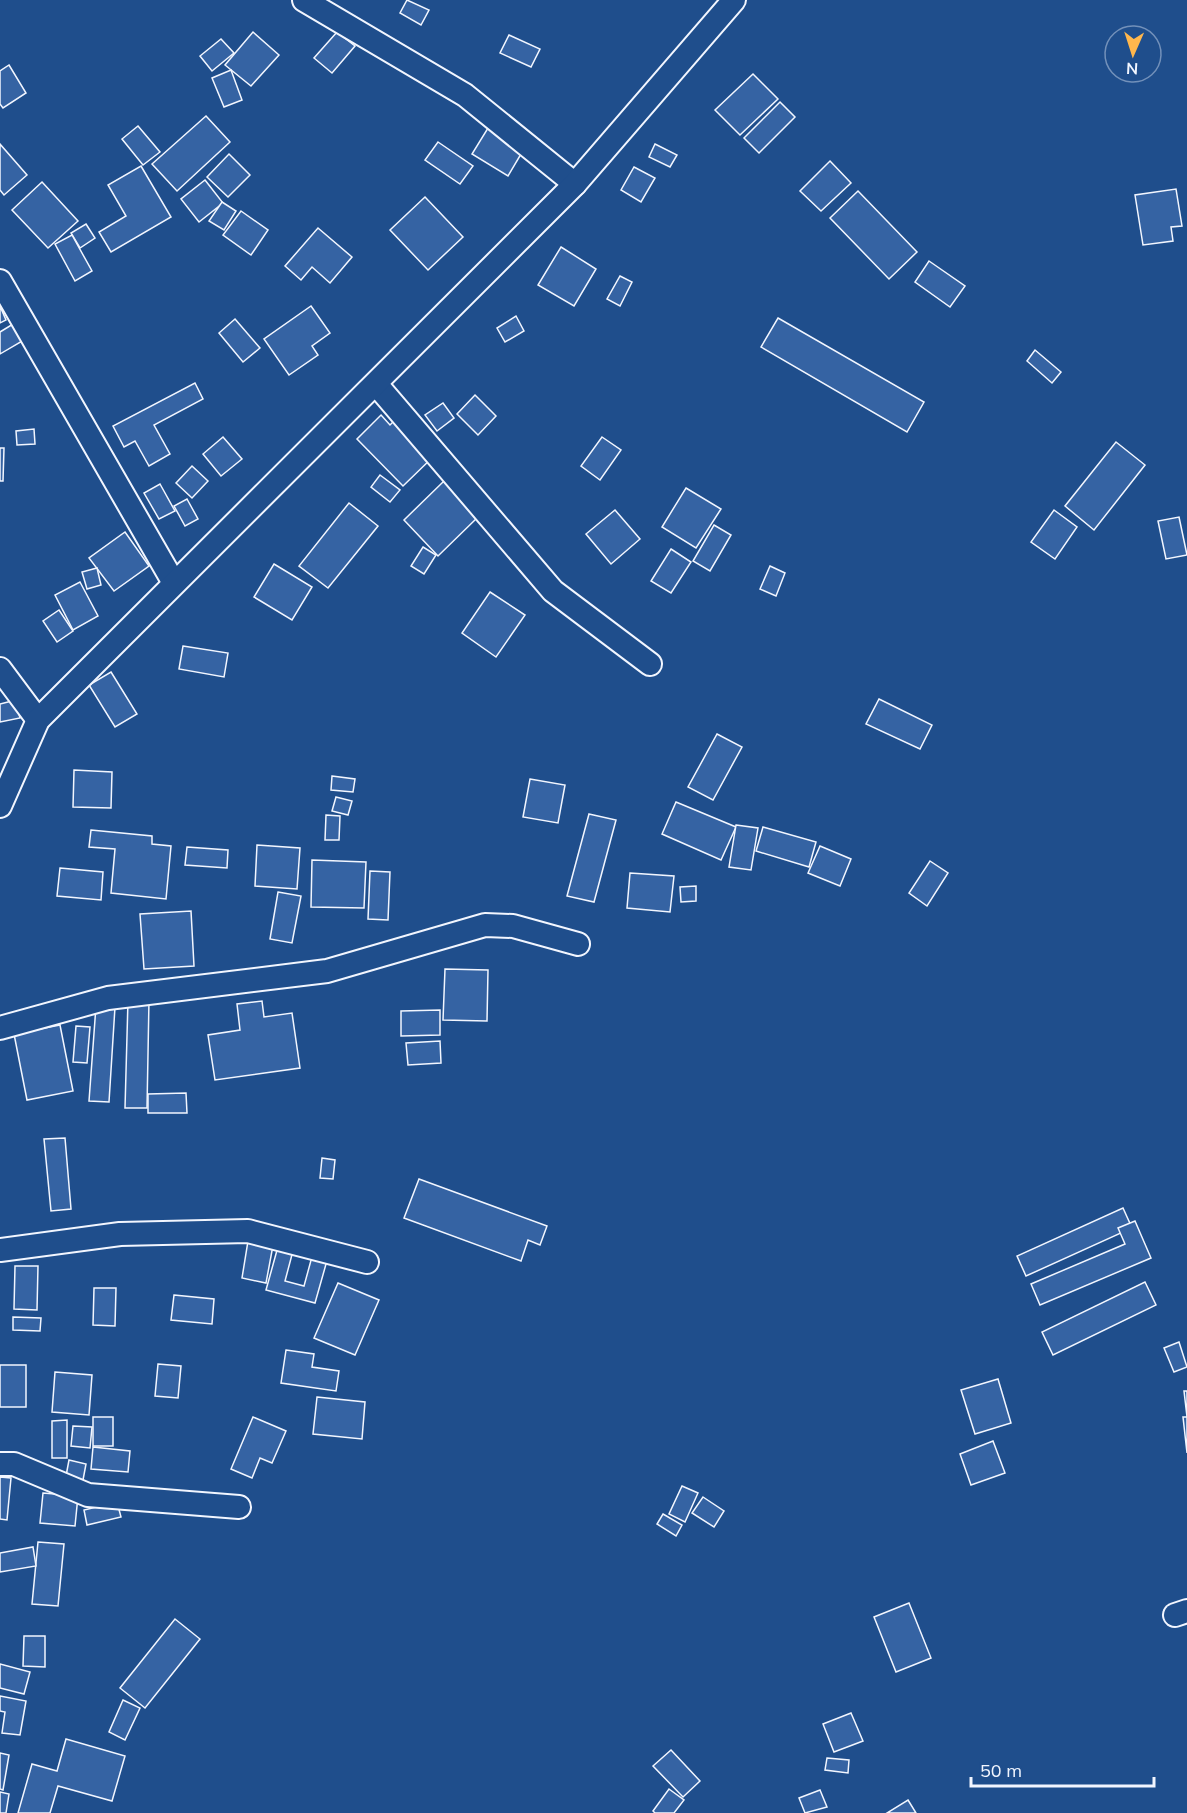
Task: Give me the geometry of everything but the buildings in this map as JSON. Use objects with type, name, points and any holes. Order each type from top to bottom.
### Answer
[{"type":"street","points":[[304,0],[465,95],[575,184]]},
{"type":"street","points":[[0,806],[38,720],[575,184],[734,0]]},
{"type":"street","points":[[0,281],[174,583]]},
{"type":"street","points":[[376,384],[553,591],[650,664]]},
{"type":"street","points":[[0,669],[38,720]]},
{"type":"street","points":[[0,1028],[108,998],[327,971],[485,925],[513,926],[578,944]]},
{"type":"street","points":[[0,1250],[120,1234],[248,1231],[367,1262]]},
{"type":"street","points":[[0,1464],[14,1464],[88,1495],[239,1507]]}]
